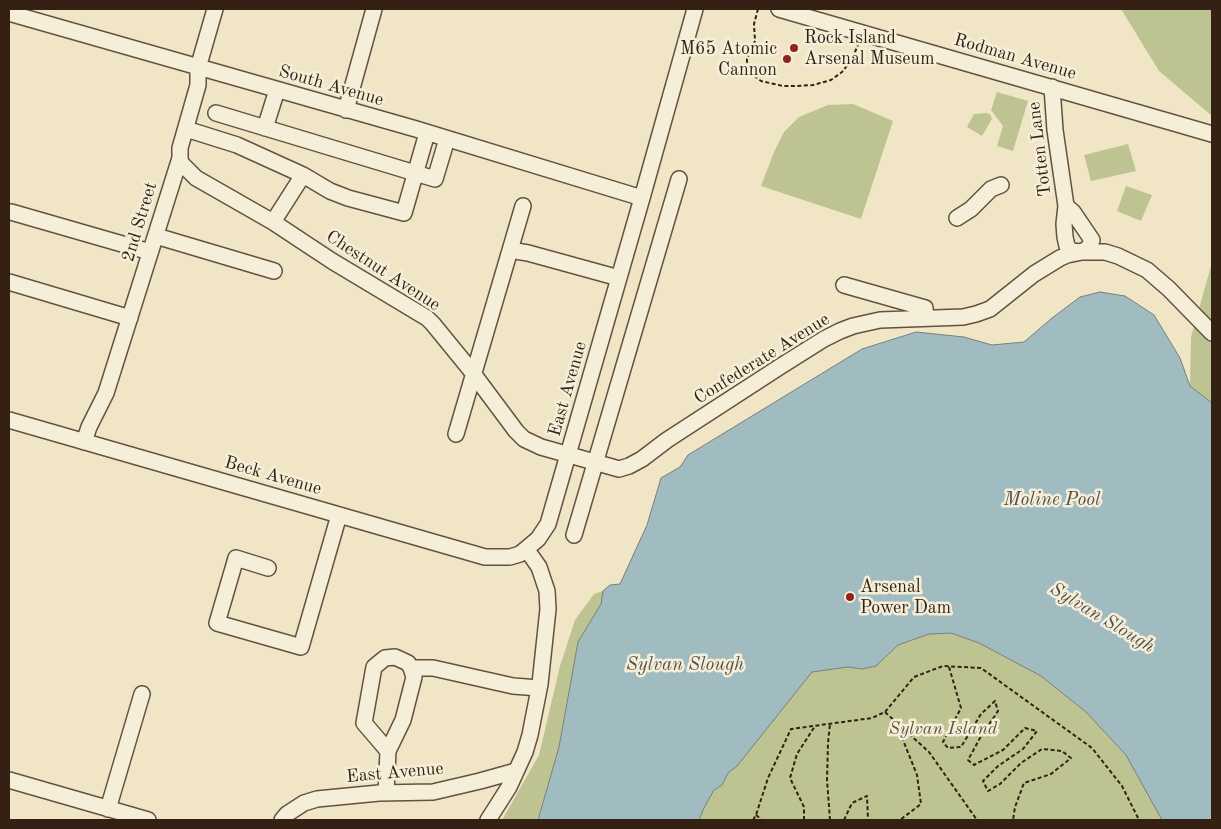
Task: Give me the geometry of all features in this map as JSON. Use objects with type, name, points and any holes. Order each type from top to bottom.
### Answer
[{"type":"street","name":"2nd Street","points":[[84,442],[89,427],[106,393],[180,158],[180,148],[198,85],[198,68],[215,9]]},
{"type":"street","points":[[346,110],[374,9]]},
{"type":"street","name":"East Avenue","points":[[527,550],[538,539],[548,524],[695,9]]},
{"type":"street","name":"Rodman Avenue","points":[[779,9],[1212,134]]},
{"type":"street","name":"South Avenue","points":[[9,13],[427,132],[642,198]]},
{"type":"street","name":"Totten Lane","points":[[1052,88],[1055,130],[1066,206],[1064,224],[1067,246],[1071,251],[1082,252],[1089,247],[1092,240],[1073,212],[1066,206]]},
{"type":"street","points":[[265,128],[277,90]]},
{"type":"street","points":[[216,114],[435,179],[447,139]]},
{"type":"street","points":[[186,129],[237,145],[348,198],[404,213],[427,132]]},
{"type":"street","name":"Chestnut Avenue","points":[[180,158],[181,163],[196,178],[273,222],[332,261],[427,318],[434,324],[516,431],[524,438],[541,447],[568,454]]},
{"type":"street","points":[[273,222],[303,175]]},
{"type":"street","points":[[574,535],[679,179]]},
{"type":"street","points":[[957,218],[971,209],[991,189],[1000,185]]},
{"type":"street","points":[[456,434],[523,206]]},
{"type":"street","points":[[11,212],[150,252]]},
{"type":"street","points":[[156,236],[274,271]]},
{"type":"street","points":[[510,250],[528,253],[619,278]]},
{"type":"street","name":"Confederate Avenue","points":[[568,454],[619,469],[629,466],[781,366],[840,331],[880,320],[963,317],[990,309],[1034,274],[1060,258],[1082,252],[1105,252],[1147,270],[1169,289],[1212,333]]},
{"type":"street","points":[[9,282],[130,318]]},
{"type":"street","points":[[844,284],[925,308],[926,318]]},
{"type":"street","name":"Beck Avenue","points":[[9,420],[485,557],[510,557],[527,550]]},
{"type":"street","points":[[268,568],[236,558],[217,623],[301,646],[340,515]]},
{"type":"street","points":[[488,820],[509,787],[530,735],[539,688],[548,609],[548,591],[539,567],[527,550]]},
{"type":"street","points":[[386,792],[388,751],[403,720],[414,677],[412,668],[403,659],[392,657],[385,658],[378,663],[373,672],[364,722],[388,751]]},
{"type":"street","points":[[412,668],[433,668],[513,686],[539,688]]},
{"type":"street","points":[[108,809],[142,694]]},
{"type":"street","name":"East Avenue","points":[[282,820],[287,814],[304,804],[317,800],[386,792],[433,792],[516,771]]},
{"type":"street","points":[[9,780],[148,820]]},
{"type":"path","points":[[758,9],[754,24],[755,41],[747,59],[747,66],[753,75],[761,81],[772,85],[813,86],[831,80],[842,72],[852,60],[862,33]]},
{"type":"path","points":[[753,820],[768,778],[790,729],[872,718],[885,712],[914,678],[943,666],[949,666],[981,668],[1092,748],[1122,786],[1139,820]]},
{"type":"path","points":[[949,666],[961,708],[943,742],[948,748],[961,748],[980,714],[995,701],[998,711],[968,760],[974,765],[1003,750],[1025,728],[1037,731],[1023,749],[998,766],[983,781],[988,790],[1000,784],[1020,763],[1042,749],[1062,751],[1071,758],[1051,774],[1024,783],[1015,807],[1013,820]]},
{"type":"path","points":[[885,712],[929,752],[977,820]]},
{"type":"path","points":[[896,722],[917,775],[921,804],[900,820]]},
{"type":"path","points":[[830,724],[827,780],[830,820]]},
{"type":"path","points":[[804,820],[804,807],[790,778],[797,754],[816,726]]},
{"type":"path","points":[[844,820],[852,803],[866,796],[868,820]]},
{"type":"path","points":[[756,815],[762,820]]},
{"type":"green space","points":[[1121,9],[1212,9],[1212,116],[1159,71]]},
{"type":"green space","points":[[997,92],[1028,101],[1013,151],[997,146],[1003,126],[991,110]]},
{"type":"green space","points":[[853,104],[893,121],[861,219],[761,186],[784,132],[799,117],[828,105]]},
{"type":"green space","points":[[974,114],[990,114],[992,119],[982,136],[967,127]]},
{"type":"green space","points":[[1128,144],[1136,171],[1091,181],[1084,155]]},
{"type":"green space","points":[[1126,186],[1152,195],[1141,221],[1117,211]]},
{"type":"green space","points":[[1211,266],[1212,403],[1190,386],[1191,337]]},
{"type":"green space","points":[[603,591],[601,604],[578,642],[559,747],[538,819],[502,820],[539,755],[560,666],[575,620],[594,594]]},
{"type":"green space","name":"Sylvan Island","points":[[951,633],[979,643],[1041,676],[1086,712],[1126,755],[1162,820],[699,820],[714,790],[722,785],[728,773],[737,765],[812,672],[848,667],[862,669],[876,666],[898,645],[929,634]]},
{"type":"water","name":"Moline Pool","points":[[1100,292],[1125,296],[1154,315],[1180,358],[1190,386],[1212,403],[1212,820],[1162,820],[1126,755],[1086,712],[1041,676],[979,643],[951,633],[929,634],[898,645],[876,666],[862,669],[848,667],[812,672],[737,766],[728,773],[722,785],[714,790],[699,820],[538,820],[559,747],[578,642],[601,604],[603,591],[610,585],[620,584],[647,525],[661,478],[680,467],[688,455],[862,349],[916,332],[964,337],[992,345],[1024,342],[1080,297]]},
{"type":"place","name":"Rock Island Arsenal Museum","points":[[794,48]]},
{"type":"place","name":"M65 Atomic Cannon","points":[[787,59]]},
{"type":"place","name":"Arsenal Power Dam","points":[[850,597]]},
{"type":"water label","name":"Sylvan Slough","points":[[1102,618]]},
{"type":"water label","name":"Sylvan Slough","points":[[685,665]]}]
